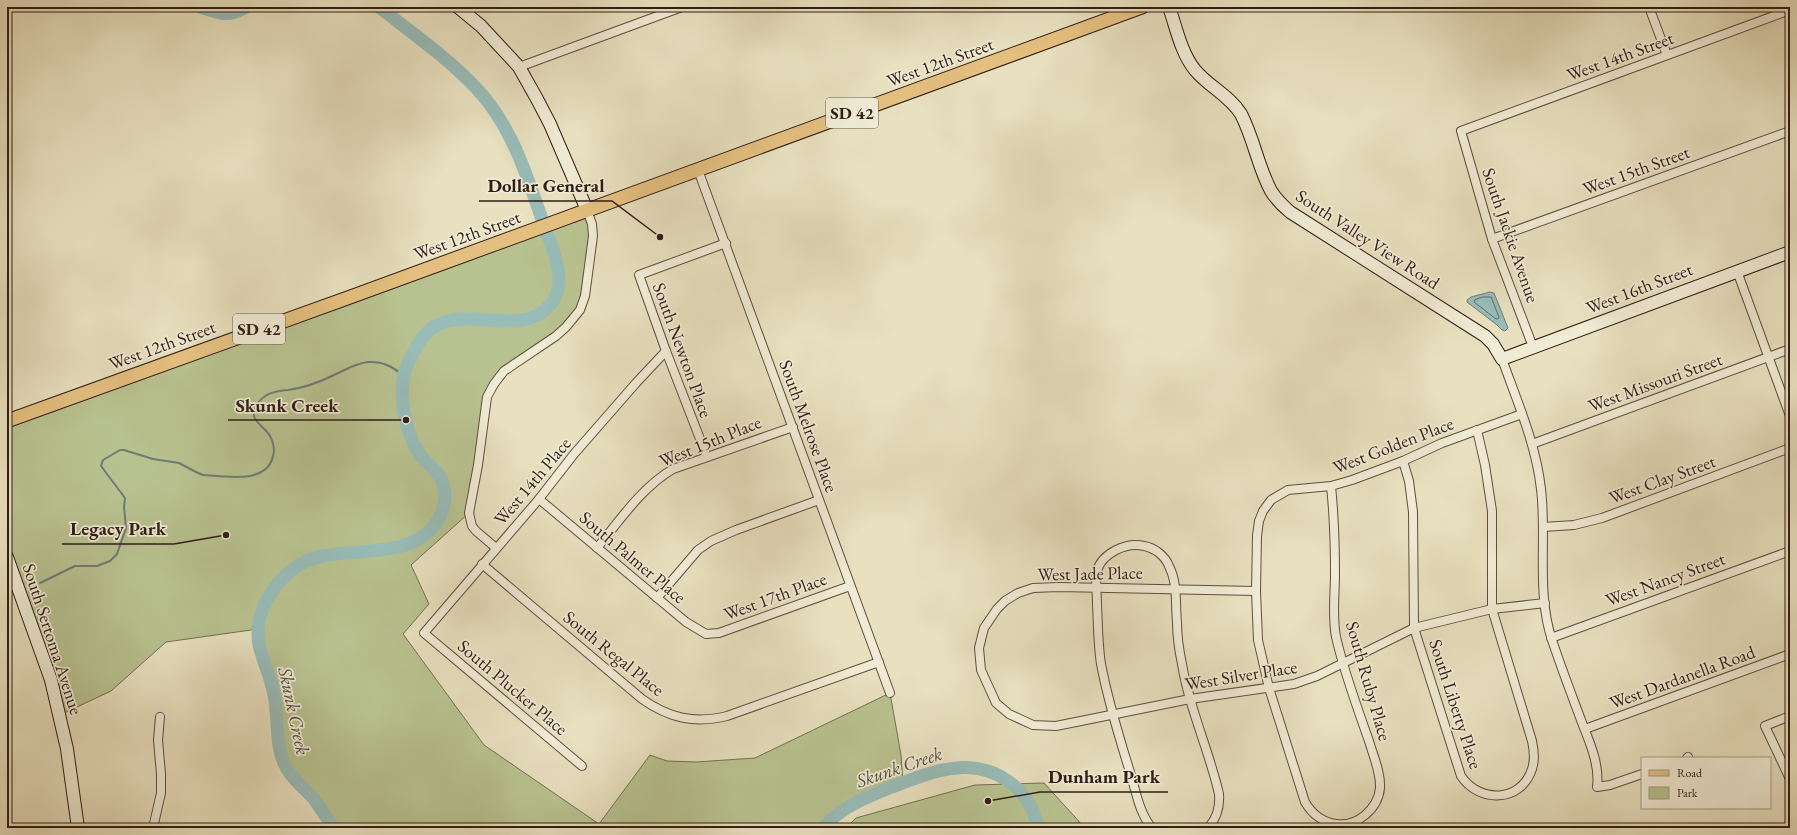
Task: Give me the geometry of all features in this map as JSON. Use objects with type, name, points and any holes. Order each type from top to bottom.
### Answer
[{"type":"main road","name":"West 12th Street","points":[[7,421],[562,220],[1142,7]]},
{"type":"street","points":[[458,7],[481,26],[519,67],[550,124],[587,210],[592,224],[593,236],[585,296],[580,310],[566,327],[556,336],[504,371],[494,384],[487,397],[478,465],[469,513],[472,526],[496,548]]},
{"type":"street","points":[[519,67],[682,7]]},
{"type":"street","name":"South Valley View Road","points":[[1169,7],[1186,54],[1194,69],[1240,112],[1250,132],[1271,191],[1278,201],[1290,212],[1485,336],[1493,344],[1502,359]]},
{"type":"street","points":[[1649,7],[1667,55]]},
{"type":"street","name":"West 14th Street","points":[[1461,131],[1790,10]]},
{"type":"street","name":"South Jackie Avenue","points":[[1461,131],[1492,239],[1533,347]]},
{"type":"street","name":"West 15th Street","points":[[1492,239],[1790,131]]},
{"type":"street","name":"South Melrose Place","points":[[698,170],[890,693]]},
{"type":"street","name":"South Newton Place","points":[[707,458],[639,275],[726,243]]},
{"type":"street","name":"West 16th Street","points":[[1502,359],[1790,252]]},
{"type":"street","points":[[1737,271],[1790,416]]},
{"type":"street","name":"West Missouri Street","points":[[1532,444],[1790,349]]},
{"type":"street","name":"West 14th Place","points":[[424,633],[539,499],[574,454],[666,351]]},
{"type":"street","points":[[1502,359],[1532,444],[1542,489],[1545,603],[1552,638],[1585,729],[1597,768],[1597,787],[1610,785],[1641,774]]},
{"type":"street","name":"West Golden Place","points":[[1256,591],[1257,536],[1260,516],[1267,504],[1282,492],[1296,488],[1331,486],[1369,475],[1442,443],[1522,414]]},
{"type":"street","name":"West 15th Place","points":[[597,548],[635,502],[658,479],[673,469],[793,427]]},
{"type":"street","name":"South Liberty Place","points":[[1403,461],[1413,512],[1414,628],[1461,776],[1467,784],[1480,793],[1496,796],[1505,794],[1526,781],[1532,770],[1534,758],[1532,741],[1492,609],[1492,511],[1485,465],[1477,430]]},
{"type":"street","name":"West Clay Street","points":[[1543,527],[1574,525],[1602,518],[1790,448]]},
{"type":"street","name":"South Ruby Place","points":[[1269,688],[1305,802],[1315,816],[1328,823],[1351,823],[1361,818],[1372,808],[1378,795],[1380,782],[1375,760],[1343,663],[1336,636],[1334,621],[1335,530],[1331,486]]},
{"type":"street","name":"South Palmer Place","points":[[539,499],[686,622],[710,635]]},
{"type":"street","points":[[657,598],[698,550],[710,541],[819,500]]},
{"type":"street","points":[[1152,828],[1142,813],[1113,715],[1099,649],[1097,572],[1103,561],[1117,550],[1136,545],[1148,547],[1162,555],[1169,564],[1176,588],[1178,643],[1190,699],[1219,794],[1219,807],[1217,815],[1208,828]]},
{"type":"street","name":"West Nancy Street","points":[[1552,638],[1790,551]]},
{"type":"street","name":"South Sertoma Avenue","points":[[7,557],[45,662],[60,715],[72,775],[78,828]]},
{"type":"street","name":"South Regal Place","points":[[482,564],[642,699],[660,711],[676,716],[704,720],[727,716],[879,662]]},
{"type":"street","name":"West 17th Place","points":[[710,635],[850,586]]},
{"type":"street","name":"West Jade Place","points":[[980,670],[979,655],[982,634],[997,609],[1005,601],[1018,593],[1033,588],[1176,588],[1256,591]]},
{"type":"street","points":[[1256,591],[1258,640],[1269,688]]},
{"type":"street","name":"West Silver Place","points":[[980,670],[996,702],[1009,714],[1033,725],[1056,726],[1190,699],[1282,687],[1306,681],[1414,628],[1492,609],[1545,603]]},
{"type":"street","name":"South Plucker Place","points":[[424,633],[582,766]]},
{"type":"street","name":"West Dardanella Road","points":[[1585,729],[1790,654]]},
{"type":"street","points":[[1790,716],[1764,726],[1790,779]]},
{"type":"street","points":[[154,828],[161,793],[162,774],[158,740],[160,717]]},
{"type":"green space","points":[[587,210],[593,236],[585,296],[577,315],[497,378],[485,409],[469,513],[411,565],[429,604],[403,634],[484,745],[599,824],[650,755],[667,761],[696,762],[755,758],[890,693],[901,755],[903,783],[870,796],[850,806],[840,812],[823,828],[334,828],[313,799],[286,768],[277,729],[275,697],[258,629],[166,642],[111,691],[60,715],[7,558],[7,421]]},
{"type":"green space","points":[[1044,783],[1085,828],[846,828],[856,818],[975,785]]},
{"type":"water","points":[[1490,292],[1494,293],[1508,328],[1505,331],[1467,302],[1467,300],[1471,297]]},
{"type":"waterway","name":"Skunk Creek","points":[[200,7],[218,13],[233,12],[246,7]]},
{"type":"waterway","name":"Skunk Creek","points":[[334,828],[314,799],[296,781],[287,769],[280,752],[274,695],[259,645],[258,631],[260,617],[265,604],[272,591],[282,579],[305,562],[332,554],[395,548],[409,544],[422,537],[433,527],[441,515],[443,508],[445,494],[444,487],[438,474],[418,452],[406,422],[402,393],[407,365],[419,342],[425,334],[434,327],[448,321],[462,319],[510,321],[524,320],[538,315],[552,303],[559,284],[555,255],[526,173],[510,137],[490,104],[466,78],[430,46],[379,7]]},
{"type":"waterway","points":[[40,583],[75,566],[97,566],[110,561],[117,554],[126,528],[124,507],[125,498],[101,466],[103,460],[120,450],[153,459],[179,463],[203,475],[233,477],[254,475],[269,465],[274,454],[270,436],[257,421],[254,414],[258,403],[267,395],[311,384],[329,378],[351,367],[368,362],[378,362],[392,367],[404,376]]},
{"type":"waterway","name":"Skunk Creek","points":[[823,828],[846,808],[873,795],[921,776],[951,769],[965,768],[980,769],[994,773],[1014,785],[1028,802],[1034,814],[1038,828]]},
{"type":"place","name":"Dollar General","points":[[660,237]]},
{"type":"place","name":"Skunk Creek","points":[[406,420]]},
{"type":"place","name":"Legacy Park","points":[[226,535]]},
{"type":"place","name":"Dunham Park","points":[[988,801]]}]
